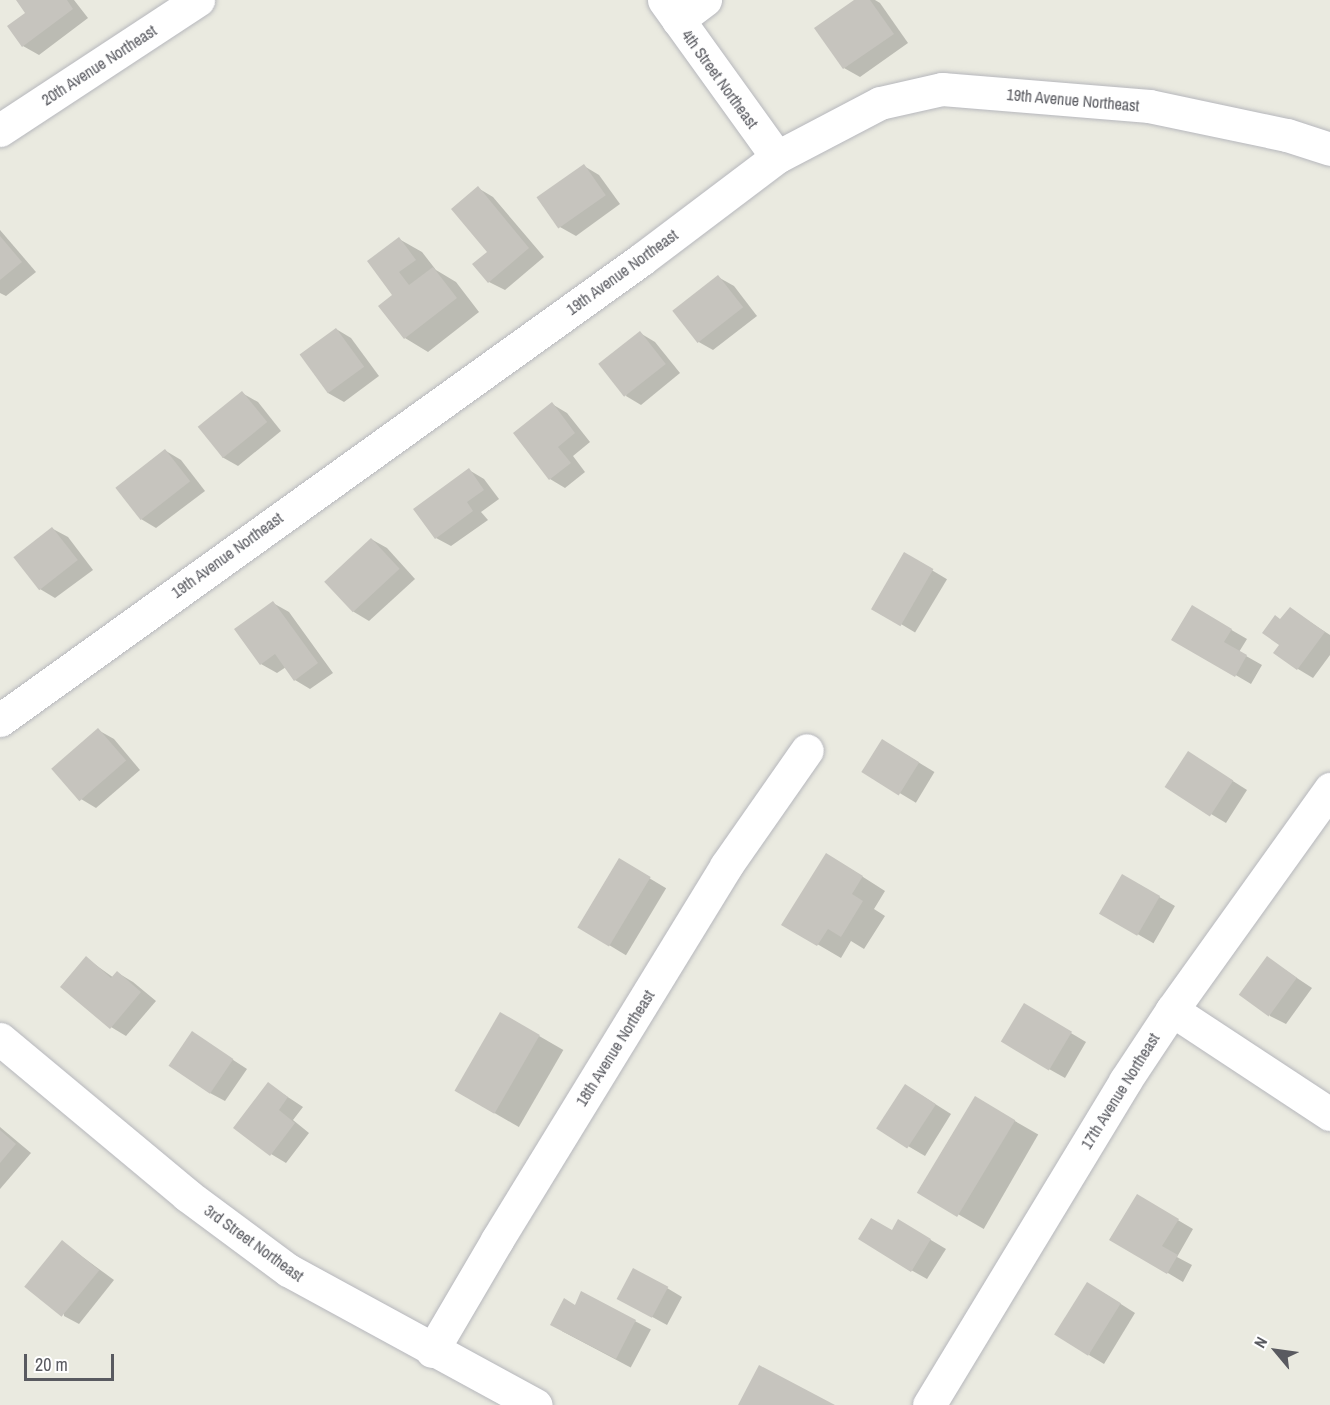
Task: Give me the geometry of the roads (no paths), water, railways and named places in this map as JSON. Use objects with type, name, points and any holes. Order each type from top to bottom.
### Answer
[{"type":"street","name":"20th Avenue Northeast","points":[[0,130],[198,0]]},
{"type":"street","points":[[671,10],[705,0]]},
{"type":"street","name":"4th Street Northeast","points":[[671,10],[777,157]]},
{"type":"street","name":"19th Avenue Northeast","points":[[0,720],[642,259],[777,157],[880,103],[942,89],[1149,106],[1287,135],[1330,149]]},
{"type":"street","name":"18th Avenue Northeast","points":[[432,1350],[726,866],[807,750]]},
{"type":"street","name":"17th Avenue Northeast","points":[[929,1405],[1125,1081],[1172,1010],[1330,789]]},
{"type":"street","points":[[1172,1010],[1330,1114]]},
{"type":"street","name":"3rd Street Northeast","points":[[0,1039],[187,1195],[288,1270],[536,1405]]}]
